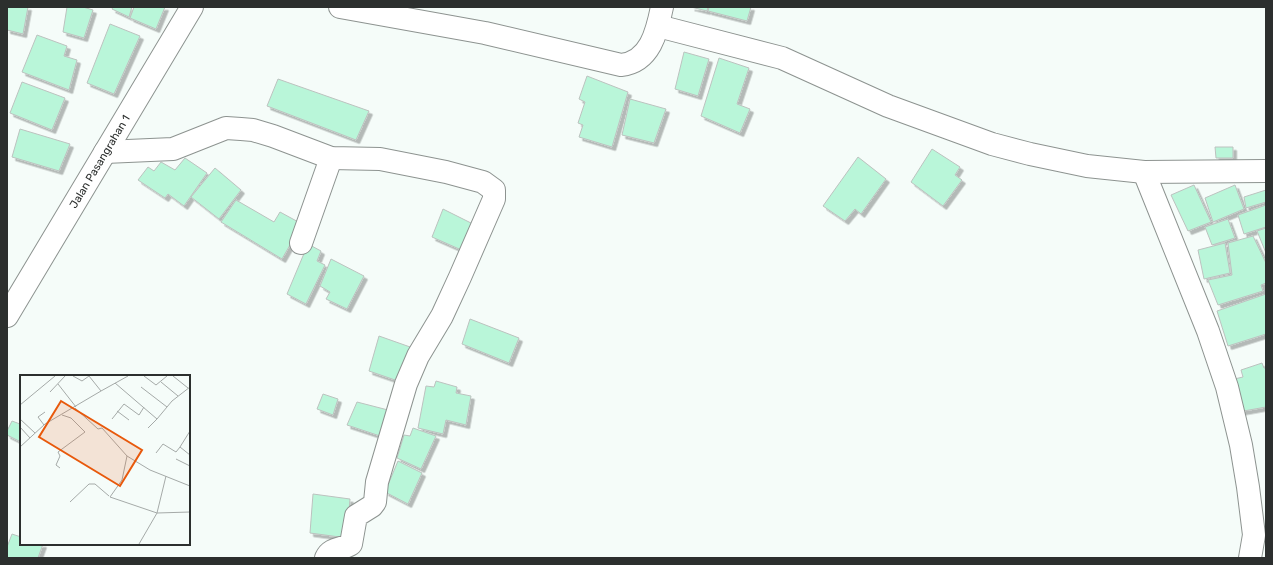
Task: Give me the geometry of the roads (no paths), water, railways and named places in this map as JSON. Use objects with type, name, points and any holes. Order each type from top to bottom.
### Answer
[{"type":"street","name":"Jalan Pasangrahan 1","points":[[7,316],[192,7]]},
{"type":"street","points":[[340,7],[485,33],[621,65],[630,64],[643,56],[648,49],[660,16],[782,58],[888,106],[992,144],[1030,154],[1087,166],[1144,172],[1266,171]]},
{"type":"street","points":[[105,152],[173,149],[226,128],[253,130],[330,158],[380,160],[446,172],[483,182],[494,190],[494,199],[460,277],[442,316],[418,356],[406,384],[377,482],[375,502],[372,506],[356,516],[351,544],[346,547],[333,550],[326,558]]},
{"type":"street","points":[[301,243],[330,158]]},
{"type":"street","points":[[1144,172],[1208,331],[1227,387],[1241,445],[1248,487],[1254,534],[1250,558]]}]
